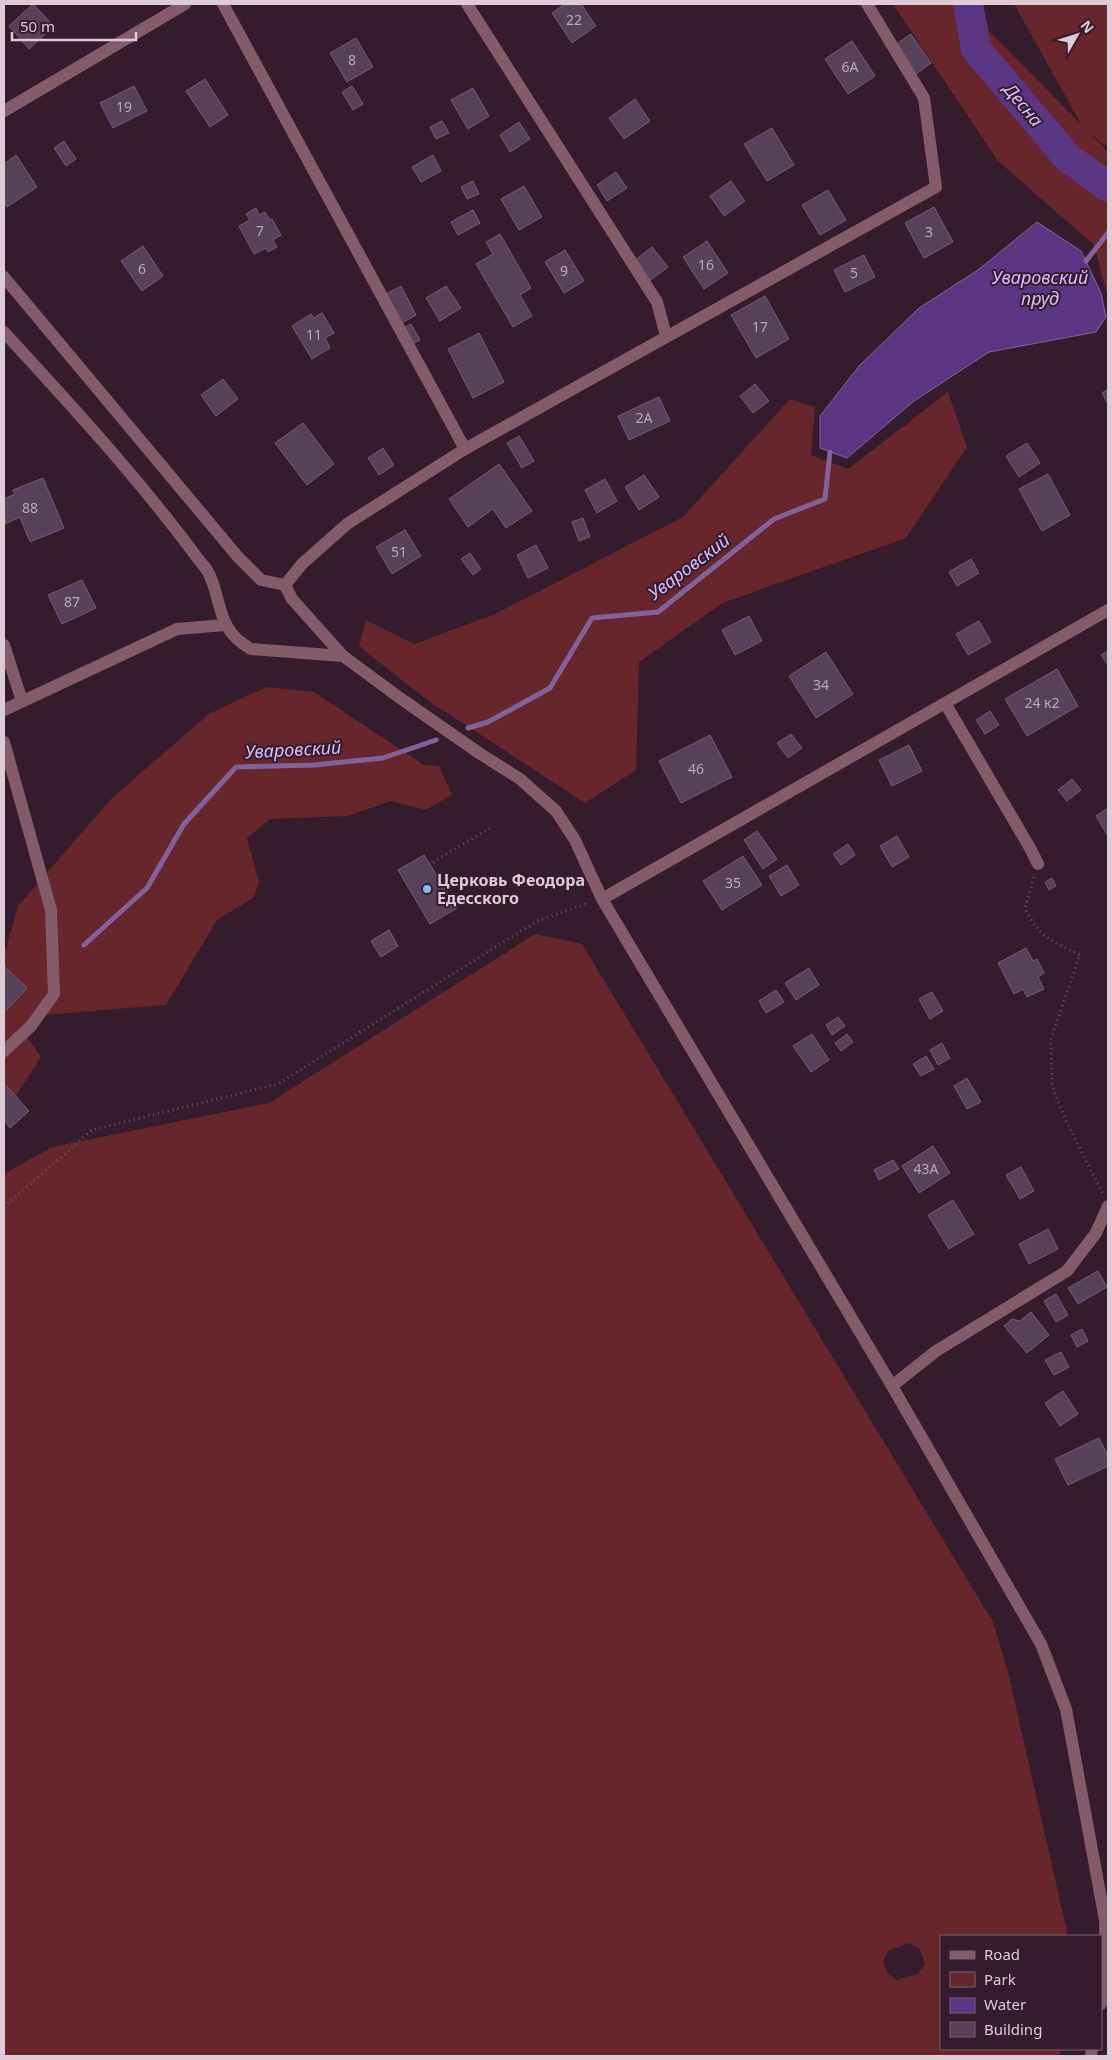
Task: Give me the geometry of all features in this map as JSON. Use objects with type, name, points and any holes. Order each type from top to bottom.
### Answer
[{"type":"street","points":[[4,111],[185,4]]},
{"type":"street","points":[[223,4],[465,449]]},
{"type":"street","points":[[467,4],[657,302],[666,336]]},
{"type":"street","points":[[285,585],[302,564],[347,524],[465,449],[936,187],[924,98],[867,4]]},
{"type":"street","points":[[4,277],[238,558],[261,580],[285,585]]},
{"type":"street","points":[[4,332],[116,455],[164,512],[210,575],[225,626],[244,645],[251,649],[343,656]]},
{"type":"street","points":[[285,585],[292,599],[343,656],[479,753],[520,779],[556,811],[575,840],[602,899],[892,1386],[1041,1644],[1066,1709],[1105,1920],[1106,1974],[1102,1998]]},
{"type":"street","points":[[602,899],[1108,610]]},
{"type":"street","points":[[4,710],[177,629],[225,626]]},
{"type":"street","points":[[4,645],[22,701]]},
{"type":"street","points":[[945,703],[1038,864]]},
{"type":"street","points":[[4,742],[51,910],[54,994],[31,1026],[4,1051]]},
{"type":"street","points":[[892,1386],[936,1351],[1067,1271],[1096,1233],[1108,1206]]},
{"type":"path","points":[[433,862],[490,828]]},
{"type":"path","points":[[1038,864],[1025,908],[1031,922],[1042,936],[1080,955],[1051,1039],[1052,1086],[1066,1121],[1108,1206]]},
{"type":"path","points":[[4,1207],[92,1130],[278,1084],[536,921],[602,899]]},
{"type":"green space","points":[[893,4],[982,4],[989,31],[1081,124],[1014,4],[1108,4],[1108,148],[1090,133],[1108,152],[1108,298],[1094,245],[998,161]]},
{"type":"green space","points":[[948,392],[967,447],[906,538],[722,603],[639,662],[636,770],[585,803],[427,700],[359,646],[366,620],[414,644],[493,615],[683,517],[790,399],[815,407],[811,455],[848,469]]},
{"type":"green space","points":[[266,687],[314,692],[424,765],[439,766],[452,795],[425,810],[390,801],[348,816],[270,819],[247,838],[259,883],[253,898],[217,920],[166,1005],[31,1016],[22,1029],[41,1057],[13,1100],[4,1102],[4,950],[18,906],[112,798],[209,714]]},
{"type":"green space","points":[[535,934],[582,944],[993,1622],[1008,1672],[1068,1935],[940,1935],[940,2050],[1062,2050],[1059,2056],[4,2056],[4,1174],[52,1147],[269,1103]],"holes":[[[909,1943],[919,1948],[925,1964],[918,1974],[896,1980],[887,1972],[883,1961],[888,1951]]]},
{"type":"water","name":"Уваровский пруд","points":[[1037,222],[1081,251],[1101,293],[1106,317],[1096,332],[989,352],[914,401],[847,458],[820,448],[820,416],[860,365],[919,308],[978,270]]},
{"type":"building","points":[[33,4],[54,26],[29,49],[9,26]]},
{"type":"building","points":[[565,4],[581,4],[596,26],[572,43],[552,13]]},
{"type":"building","points":[[911,34],[931,63],[916,74],[895,45]]},
{"type":"building","points":[[356,38],[373,67],[347,82],[330,53]]},
{"type":"building","points":[[852,41],[875,76],[848,94],[825,59]]},
{"type":"building","points":[[205,79],[228,115],[210,127],[186,91]]},
{"type":"building","points":[[134,86],[147,111],[113,128],[100,103]]},
{"type":"building","points":[[352,86],[363,104],[353,110],[342,92]]},
{"type":"building","points":[[473,88],[489,116],[468,129],[451,100]]},
{"type":"building","points":[[635,99],[650,121],[624,139],[609,118]]},
{"type":"building","points":[[442,121],[449,133],[436,139],[430,127]]},
{"type":"building","points":[[519,122],[530,139],[510,152],[500,135]]},
{"type":"building","points":[[772,128],[794,165],[767,181],[744,144]]},
{"type":"building","points":[[64,141],[76,159],[66,166],[54,148]]},
{"type":"building","points":[[16,155],[37,187],[7,207],[4,201],[4,164]]},
{"type":"building","points":[[433,155],[441,171],[421,182],[412,167]]},
{"type":"building","points":[[616,172],[627,188],[607,201],[597,185]]},
{"type":"building","points":[[473,181],[479,194],[467,199],[461,187]]},
{"type":"building","points":[[731,181],[745,201],[724,216],[710,196]]},
{"type":"building","points":[[524,186],[542,217],[519,230],[501,199]]},
{"type":"building","points":[[828,190],[846,220],[820,235],[802,205]]},
{"type":"building","points":[[934,207],[953,242],[924,258],[905,223]]},
{"type":"building","points":[[256,208],[259,215],[265,212],[270,220],[272,219],[281,235],[273,240],[277,247],[268,252],[266,248],[254,254],[239,226],[250,220],[246,214]]},
{"type":"building","points":[[473,210],[480,223],[458,235],[451,222]]},
{"type":"building","points":[[500,234],[531,288],[520,295],[532,316],[513,327],[476,264],[493,254],[486,242]]},
{"type":"building","points":[[707,241],[728,273],[704,289],[683,257]]},
{"type":"building","points":[[143,246],[163,276],[142,291],[121,261]]},
{"type":"building","points":[[652,247],[668,267],[649,281],[634,261]]},
{"type":"building","points":[[565,250],[584,281],[564,293],[545,262]]},
{"type":"building","points":[[864,255],[875,277],[845,292],[834,270]]},
{"type":"building","points":[[401,286],[416,315],[396,326],[381,297]]},
{"type":"building","points":[[446,286],[461,308],[440,321],[426,298]]},
{"type":"building","points":[[765,296],[789,339],[756,358],[731,315]]},
{"type":"building","points":[[322,313],[334,333],[325,338],[330,348],[312,359],[292,326],[311,314],[314,318]]},
{"type":"building","points":[[411,324],[420,340],[409,346],[400,330]]},
{"type":"building","points":[[479,333],[504,382],[473,398],[448,349]]},
{"type":"building","points":[[223,379],[238,399],[216,416],[201,395]]},
{"type":"building","points":[[755,384],[769,401],[753,413],[740,396]]},
{"type":"building","points":[[1108,389],[1108,404],[1102,393]]},
{"type":"building","points":[[659,397],[670,421],[629,440],[618,416]]},
{"type":"building","points":[[303,423],[334,464],[307,485],[275,443]]},
{"type":"building","points":[[519,436],[534,461],[522,468],[507,443]]},
{"type":"building","points":[[1027,443],[1040,463],[1019,477],[1006,456]]},
{"type":"building","points":[[383,448],[394,465],[379,475],[368,458]]},
{"type":"building","points":[[499,464],[532,511],[506,528],[493,509],[468,527],[449,499]]},
{"type":"building","points":[[1048,474],[1070,515],[1042,531],[1019,489]]},
{"type":"building","points":[[644,475],[659,497],[639,510],[625,487]]},
{"type":"building","points":[[43,478],[64,528],[30,542],[20,517],[5,524],[4,499],[15,494],[13,490]]},
{"type":"building","points":[[605,479],[617,501],[597,513],[585,490]]},
{"type":"building","points":[[583,518],[590,537],[579,541],[572,522]]},
{"type":"building","points":[[405,530],[421,556],[392,574],[376,547]]},
{"type":"building","points":[[536,545],[548,568],[528,578],[517,555]]},
{"type":"building","points":[[470,553],[481,569],[473,575],[461,559]]},
{"type":"building","points":[[971,559],[979,573],[957,586],[949,572]]},
{"type":"building","points":[[82,580],[96,608],[62,624],[48,595]]},
{"type":"building","points":[[749,616],[762,641],[735,655],[722,630]]},
{"type":"building","points":[[979,621],[991,642],[968,655],[956,634]]},
{"type":"building","points":[[1108,651],[1108,665],[1101,655]]},
{"type":"building","points":[[826,652],[853,694],[816,718],[789,676]]},
{"type":"building","points":[[1057,669],[1078,706],[1027,736],[1005,699]]},
{"type":"building","points":[[990,711],[999,725],[985,734],[976,720]]},
{"type":"building","points":[[791,734],[802,748],[788,758],[777,743]]},
{"type":"building","points":[[710,735],[732,777],[681,803],[659,761]]},
{"type":"building","points":[[909,745],[922,771],[892,786],[879,760]]},
{"type":"building","points":[[1072,779],[1081,790],[1067,801],[1058,790]]},
{"type":"building","points":[[1108,808],[1108,836],[1096,816]]},
{"type":"building","points":[[757,831],[777,859],[763,869],[744,840]]},
{"type":"building","points":[[897,836],[909,857],[892,867],[880,846]]},
{"type":"building","points":[[848,844],[855,855],[841,865],[833,854]]},
{"type":"building","name":"Церковь Феодора Едесского","points":[[424,855],[457,908],[430,924],[398,870]]},
{"type":"building","points":[[743,856],[762,885],[722,910],[703,881]]},
{"type":"building","points":[[787,865],[799,885],[781,896],[769,876]]},
{"type":"building","points":[[1052,878],[1056,886],[1049,890],[1045,882]]},
{"type":"building","points":[[389,930],[398,946],[381,957],[371,941]]},
{"type":"building","points":[[1026,948],[1033,961],[1037,959],[1044,973],[1038,977],[1044,989],[1027,997],[1023,989],[1014,994],[998,963]]},
{"type":"building","points":[[4,966],[27,988],[4,1013]]},
{"type":"building","points":[[809,968],[819,985],[796,1000],[785,983]]},
{"type":"building","points":[[776,990],[784,1002],[766,1013],[759,1001]]},
{"type":"building","points":[[932,992],[943,1011],[930,1019],[919,999]]},
{"type":"building","points":[[838,1017],[845,1026],[832,1035],[826,1025]]},
{"type":"building","points":[[812,1034],[829,1060],[811,1072],[793,1046]]},
{"type":"building","points":[[847,1034],[853,1042],[841,1051],[835,1043]]},
{"type":"building","points":[[942,1043],[950,1058],[938,1065],[930,1050]]},
{"type":"building","points":[[926,1056],[934,1069],[921,1076],[913,1064]]},
{"type":"building","points":[[967,1078],[981,1102],[967,1109],[954,1086]]},
{"type":"building","points":[[4,1083],[29,1111],[10,1128],[4,1120]]},
{"type":"building","points":[[933,1146],[950,1173],[919,1193],[902,1166]]},
{"type":"building","points":[[893,1160],[899,1169],[879,1180],[874,1170]]},
{"type":"building","points":[[1021,1167],[1034,1191],[1020,1199],[1006,1175]]},
{"type":"building","points":[[953,1200],[974,1234],[949,1249],[928,1215]]},
{"type":"building","points":[[1048,1229],[1058,1249],[1029,1264],[1019,1244]]},
{"type":"building","points":[[1098,1271],[1107,1287],[1078,1304],[1068,1288]]},
{"type":"building","points":[[1056,1294],[1068,1315],[1056,1322],[1044,1301]]},
{"type":"building","points":[[1031,1312],[1049,1335],[1027,1353],[1004,1326],[1012,1319],[1020,1321]]},
{"type":"building","points":[[1082,1329],[1088,1341],[1077,1347],[1071,1335]]},
{"type":"building","points":[[1061,1352],[1069,1367],[1054,1375],[1045,1360]]},
{"type":"building","points":[[1063,1391],[1078,1414],[1060,1426],[1045,1403]]},
{"type":"building","points":[[1099,1438],[1108,1456],[1108,1466],[1068,1485],[1055,1459]]},
{"type":"waterway","name":"Десна","points":[[968,4],[976,49],[1068,158],[1108,187]]},
{"type":"waterway","name":"Уваровский","points":[[1086,261],[1108,233]]},
{"type":"waterway","name":"Уваровский","points":[[468,728],[488,722],[550,688],[592,618],[658,612],[774,519],[825,499],[830,452]]},
{"type":"waterway","name":"Уваровский","points":[[84,945],[147,888],[184,824],[236,767],[314,765],[383,758],[436,740]]},
{"type":"place","name":"Церковь Феодора Едесского","points":[[427,889]]}]
